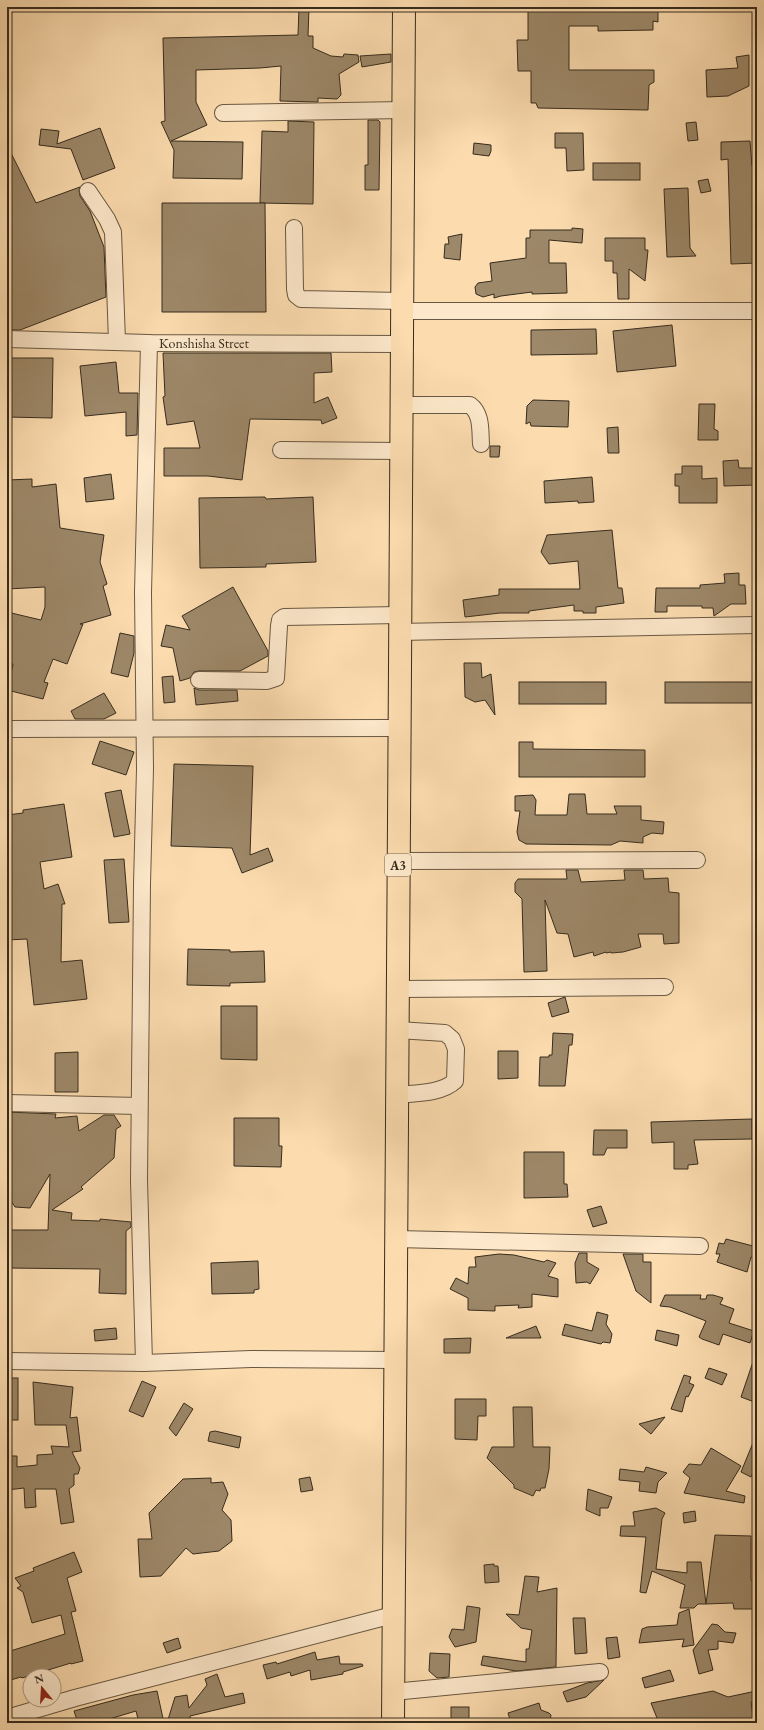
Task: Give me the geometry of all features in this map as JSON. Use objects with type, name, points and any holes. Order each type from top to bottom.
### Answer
[{"type":"highway","name":"A3","points":[[393,1723],[398,1030],[400,405],[404,7]]},
{"type":"street","points":[[224,113],[404,110]]},
{"type":"street","points":[[88,191],[107,219],[113,232],[117,341]]},
{"type":"street","points":[[294,228],[295,289],[296,295],[301,299],[402,306],[757,311]]},
{"type":"street","name":"Konshisha Street","points":[[7,339],[149,343],[401,344]]},
{"type":"street","points":[[144,1363],[139,1180],[145,729],[143,593],[149,343]]},
{"type":"street","points":[[400,405],[470,405],[478,414],[481,444]]},
{"type":"street","points":[[281,450],[400,451]]},
{"type":"street","points":[[199,680],[266,681],[276,678],[279,626],[280,620],[284,617],[399,624],[757,625]]},
{"type":"street","points":[[7,729],[399,728]]},
{"type":"street","points":[[398,861],[697,860]]},
{"type":"street","points":[[398,989],[665,988]]},
{"type":"street","points":[[397,1095],[442,1089],[450,1086],[456,1081],[456,1049],[452,1039],[445,1033],[398,1030]]},
{"type":"street","points":[[7,1103],[140,1106]]},
{"type":"street","points":[[396,1239],[700,1246]]},
{"type":"street","points":[[7,1361],[144,1363],[251,1359],[395,1360]]},
{"type":"street","points":[[7,1718],[75,1698],[393,1615]]},
{"type":"street","points":[[393,1692],[600,1672]]},
{"type":"building","points":[[299,7],[309,7],[308,36],[313,36],[313,48],[331,56],[343,57],[344,54],[358,55],[359,62],[339,74],[341,95],[337,99],[318,98],[318,102],[280,101],[281,66],[196,70],[196,102],[207,125],[171,141],[243,142],[242,179],[173,178],[174,150],[161,122],[165,121],[163,38],[298,35]]},
{"type":"building","points":[[528,7],[658,7],[658,22],[653,21],[653,30],[598,31],[598,26],[569,26],[569,70],[654,70],[654,82],[649,85],[648,110],[538,108],[536,103],[531,103],[531,71],[518,71],[517,40],[528,40]]},
{"type":"building","points":[[391,54],[391,62],[362,67],[360,56]]},
{"type":"building","points":[[749,55],[749,86],[728,96],[707,97],[706,70],[738,68],[736,57]]},
{"type":"building","points":[[368,120],[378,120],[380,122],[379,190],[365,190],[365,165],[368,165]]},
{"type":"building","points":[[288,121],[314,122],[313,204],[260,203],[262,131],[288,132]]},
{"type":"building","points":[[696,122],[698,140],[688,141],[686,123]]},
{"type":"building","points":[[100,128],[115,168],[83,180],[71,149],[39,145],[41,129],[59,131],[57,144]]},
{"type":"building","points":[[555,133],[583,133],[584,170],[567,171],[566,148],[555,148]]},
{"type":"building","points":[[750,141],[752,166],[757,166],[757,263],[731,264],[728,159],[721,160],[721,142]]},
{"type":"building","points":[[474,143],[491,145],[489,156],[473,154]]},
{"type":"building","points":[[7,145],[36,203],[80,187],[80,196],[90,211],[104,247],[106,297],[20,330],[7,330]]},
{"type":"building","points":[[593,163],[640,163],[640,180],[593,180]]},
{"type":"building","points":[[708,179],[711,191],[701,193],[698,181]]},
{"type":"building","points":[[688,188],[690,248],[696,256],[667,257],[664,189]]},
{"type":"building","points":[[162,203],[265,203],[266,312],[162,312]]},
{"type":"building","points":[[572,228],[583,229],[582,243],[549,240],[549,263],[566,263],[567,293],[532,294],[532,292],[494,298],[494,294],[483,297],[476,294],[475,287],[478,283],[492,281],[490,263],[526,258],[526,238],[530,238],[530,230],[572,230]]},
{"type":"building","points":[[462,234],[460,260],[444,258],[445,244],[449,244],[448,237]]},
{"type":"building","points":[[605,238],[645,238],[645,250],[648,250],[645,281],[629,269],[629,299],[618,299],[617,273],[613,273],[613,261],[605,261]]},
{"type":"building","points":[[672,325],[676,366],[617,372],[613,331]]},
{"type":"building","points":[[596,329],[597,354],[531,355],[531,330]]},
{"type":"building","points":[[163,353],[331,353],[332,372],[314,373],[314,403],[328,397],[337,418],[322,424],[321,420],[250,419],[242,480],[208,476],[164,476],[164,448],[200,448],[194,421],[167,425],[163,397],[165,396]]},
{"type":"building","points":[[7,358],[53,358],[52,418],[7,417]]},
{"type":"building","points":[[116,362],[119,393],[138,393],[137,435],[126,436],[126,412],[85,416],[80,366]]},
{"type":"building","points":[[533,400],[569,401],[568,427],[531,426],[530,422],[526,424],[527,406]]},
{"type":"building","points":[[699,404],[715,404],[714,429],[718,431],[718,440],[698,440]]},
{"type":"building","points":[[618,427],[619,453],[608,453],[607,428]]},
{"type":"building","points":[[490,446],[500,446],[499,457],[490,457]]},
{"type":"building","points":[[738,460],[739,468],[757,468],[757,485],[724,486],[723,461]]},
{"type":"building","points":[[682,466],[702,466],[702,479],[717,478],[717,503],[679,503],[679,486],[675,486],[675,474],[682,474]]},
{"type":"building","points":[[111,474],[114,499],[86,502],[84,478]]},
{"type":"building","points":[[592,477],[594,502],[578,503],[578,501],[545,503],[544,481]]},
{"type":"building","points":[[32,479],[32,487],[56,484],[60,528],[104,535],[100,562],[107,584],[103,586],[111,615],[80,624],[83,624],[67,664],[53,659],[44,682],[48,683],[43,699],[7,690],[13,664],[7,663],[7,612],[41,620],[45,607],[45,587],[7,589],[7,480]]},
{"type":"building","points":[[265,497],[266,499],[313,497],[316,562],[266,564],[266,567],[200,568],[199,498]]},
{"type":"building","points":[[612,530],[618,588],[622,588],[624,603],[596,607],[596,613],[574,611],[574,605],[529,611],[529,613],[500,613],[465,617],[463,600],[499,595],[499,589],[580,589],[578,561],[549,564],[541,552],[547,535]]},
{"type":"building","points":[[739,573],[739,585],[745,585],[746,604],[731,604],[714,616],[713,608],[702,608],[702,606],[667,606],[667,612],[655,612],[656,588],[700,588],[700,585],[725,583],[724,574]]},
{"type":"building","points":[[233,587],[268,651],[268,656],[240,671],[199,671],[194,672],[190,678],[180,681],[173,648],[161,646],[166,625],[190,630],[182,616]]},
{"type":"building","points":[[120,633],[134,636],[134,653],[128,677],[111,673]]},
{"type":"building","points":[[464,663],[481,663],[482,678],[491,674],[495,715],[485,700],[475,702],[465,697]]},
{"type":"building","points":[[173,676],[175,702],[164,703],[162,677]]},
{"type":"building","points":[[519,682],[606,682],[606,704],[519,704]]},
{"type":"building","points":[[665,682],[757,682],[757,703],[665,703]]},
{"type":"building","points":[[194,688],[199,690],[237,690],[238,701],[196,705]]},
{"type":"building","points":[[104,693],[116,713],[104,719],[75,719],[71,711]]},
{"type":"building","points":[[100,741],[134,752],[126,775],[92,764]]},
{"type":"building","points":[[519,742],[533,742],[533,749],[645,750],[645,777],[519,777]]},
{"type":"building","points":[[174,764],[253,766],[250,855],[268,848],[273,861],[242,873],[232,848],[171,846]]},
{"type":"building","points":[[121,790],[130,834],[114,837],[105,793]]},
{"type":"building","points":[[569,794],[585,794],[587,814],[617,814],[614,806],[641,806],[641,820],[664,822],[663,834],[652,833],[643,837],[643,843],[620,841],[611,845],[526,844],[519,840],[517,832],[520,811],[515,811],[515,796],[533,795],[536,800],[535,815],[567,815]]},
{"type":"building","points":[[64,804],[72,857],[40,862],[44,889],[58,884],[65,904],[62,904],[61,962],[82,960],[87,999],[34,1005],[27,939],[7,940],[7,815],[23,813],[23,810]]},
{"type":"building","points":[[124,859],[129,922],[109,923],[104,860]]},
{"type":"building","points":[[566,870],[578,870],[581,882],[625,880],[624,870],[643,870],[644,879],[668,878],[669,892],[679,893],[679,943],[664,944],[663,934],[638,934],[641,947],[623,952],[606,952],[594,956],[593,952],[574,957],[568,934],[557,933],[545,900],[547,971],[524,972],[522,899],[515,892],[515,883],[518,879],[567,879]]},
{"type":"building","points":[[188,949],[230,950],[230,952],[264,951],[265,982],[230,983],[230,986],[187,985]]},
{"type":"building","points":[[565,997],[569,1012],[552,1017],[548,1003]]},
{"type":"building","points":[[221,1006],[257,1006],[257,1060],[221,1059]]},
{"type":"building","points":[[553,1033],[573,1034],[572,1045],[569,1045],[565,1086],[539,1086],[540,1057],[549,1057],[549,1055],[552,1055]]},
{"type":"building","points":[[498,1051],[518,1051],[518,1078],[498,1079]]},
{"type":"building","points":[[78,1052],[78,1092],[55,1092],[55,1053]]},
{"type":"building","points":[[7,1112],[56,1114],[55,1118],[77,1116],[79,1131],[104,1115],[114,1115],[121,1126],[116,1129],[114,1158],[81,1187],[83,1189],[52,1210],[72,1213],[71,1220],[100,1221],[100,1219],[131,1222],[131,1227],[126,1231],[126,1294],[99,1293],[100,1269],[7,1268],[7,1230],[48,1230],[50,1174],[30,1208],[15,1207],[7,1195]]},
{"type":"building","points":[[234,1118],[279,1118],[279,1146],[282,1146],[281,1167],[234,1166]]},
{"type":"building","points":[[752,1119],[752,1139],[694,1140],[698,1164],[688,1165],[688,1169],[674,1169],[674,1142],[652,1143],[651,1122]]},
{"type":"building","points":[[594,1130],[627,1130],[627,1148],[607,1148],[604,1155],[593,1155]]},
{"type":"building","points":[[524,1152],[564,1152],[564,1184],[567,1184],[568,1197],[524,1198]]},
{"type":"building","points":[[601,1206],[607,1223],[593,1227],[587,1210]]},
{"type":"building","points":[[726,1239],[757,1247],[757,1258],[751,1257],[747,1272],[717,1262],[720,1254],[716,1254],[719,1243],[724,1244]]},
{"type":"building","points":[[579,1253],[587,1253],[587,1262],[599,1269],[590,1284],[587,1282],[576,1283],[575,1263]]},
{"type":"building","points":[[499,1254],[514,1255],[544,1262],[547,1260],[556,1263],[548,1276],[558,1279],[558,1297],[532,1294],[532,1307],[518,1308],[519,1305],[495,1306],[495,1311],[468,1310],[468,1298],[450,1289],[456,1278],[468,1284],[469,1267],[476,1267],[475,1257]]},
{"type":"building","points":[[623,1254],[643,1254],[643,1262],[651,1262],[651,1303],[636,1291]]},
{"type":"building","points":[[258,1261],[259,1289],[254,1290],[254,1293],[212,1294],[211,1263]]},
{"type":"building","points":[[665,1295],[701,1295],[700,1299],[706,1299],[707,1295],[713,1295],[723,1298],[720,1304],[734,1309],[729,1323],[754,1331],[750,1343],[723,1334],[719,1345],[702,1339],[699,1337],[706,1321],[670,1307],[660,1306]]},
{"type":"building","points":[[597,1312],[608,1315],[606,1324],[612,1334],[610,1343],[603,1342],[601,1344],[562,1335],[565,1324],[592,1331]]},
{"type":"building","points":[[536,1326],[541,1338],[506,1338]]},
{"type":"building","points":[[116,1328],[117,1339],[95,1341],[94,1330]]},
{"type":"building","points":[[657,1330],[679,1335],[677,1346],[655,1340]]},
{"type":"building","points":[[471,1338],[470,1353],[444,1353],[444,1339]]},
{"type":"building","points":[[757,1353],[757,1403],[741,1397]]},
{"type":"building","points":[[709,1368],[727,1374],[722,1385],[705,1378]]},
{"type":"building","points":[[684,1375],[691,1377],[689,1383],[694,1385],[688,1397],[686,1396],[682,1412],[671,1409]]},
{"type":"building","points":[[7,1378],[18,1378],[18,1420],[7,1420]]},
{"type":"building","points":[[142,1381],[156,1387],[143,1417],[129,1411]]},
{"type":"building","points":[[33,1382],[73,1387],[70,1418],[77,1417],[81,1451],[72,1452],[80,1468],[78,1474],[74,1474],[74,1485],[69,1489],[74,1522],[61,1524],[56,1489],[35,1489],[36,1507],[25,1508],[24,1488],[7,1490],[7,1456],[17,1456],[17,1467],[37,1465],[37,1455],[53,1454],[51,1446],[69,1447],[66,1425],[35,1425]]},
{"type":"building","points":[[455,1399],[486,1399],[486,1416],[478,1416],[477,1440],[455,1439]]},
{"type":"building","points":[[184,1403],[193,1409],[176,1436],[169,1428]]},
{"type":"building","points":[[513,1407],[532,1407],[533,1447],[550,1447],[549,1469],[545,1488],[541,1488],[540,1491],[536,1490],[533,1496],[514,1488],[514,1485],[487,1458],[492,1447],[514,1447]]},
{"type":"building","points":[[665,1417],[651,1434],[639,1424]]},
{"type":"building","points":[[215,1431],[241,1437],[239,1448],[208,1441],[210,1432]]},
{"type":"building","points":[[757,1433],[757,1465],[751,1477],[741,1472]]},
{"type":"building","points":[[711,1448],[741,1466],[726,1491],[745,1496],[744,1503],[684,1493],[690,1478],[683,1472],[689,1464],[701,1465]]},
{"type":"building","points":[[646,1467],[667,1473],[658,1482],[656,1493],[639,1491],[640,1482],[619,1480],[620,1469],[644,1472]]},
{"type":"building","points":[[310,1477],[313,1490],[301,1492],[299,1479]]},
{"type":"building","points":[[211,1478],[211,1483],[223,1482],[228,1494],[222,1510],[231,1520],[232,1541],[219,1551],[193,1554],[186,1548],[161,1576],[140,1577],[138,1539],[152,1539],[149,1513],[183,1479]]},
{"type":"building","points":[[588,1489],[612,1497],[608,1508],[600,1508],[600,1516],[586,1510]]},
{"type":"building","points":[[656,1508],[665,1513],[662,1519],[656,1569],[687,1573],[687,1562],[701,1562],[706,1604],[698,1604],[694,1608],[680,1608],[685,1585],[652,1571],[646,1593],[640,1592],[646,1537],[620,1536],[621,1526],[635,1526],[633,1512]]},
{"type":"building","points":[[695,1511],[696,1521],[684,1523],[683,1513]]},
{"type":"building","points":[[715,1535],[751,1536],[751,1580],[754,1583],[754,1609],[734,1609],[733,1603],[706,1604]]},
{"type":"building","points":[[74,1552],[82,1572],[67,1578],[76,1611],[71,1612],[83,1661],[55,1668],[22,1668],[22,1678],[7,1681],[7,1652],[65,1634],[61,1615],[32,1623],[23,1592],[17,1588],[21,1586],[15,1578],[34,1571],[33,1568]]},
{"type":"building","points":[[494,1564],[494,1566],[498,1566],[499,1582],[485,1583],[484,1565]]},
{"type":"building","points":[[525,1576],[539,1577],[537,1592],[557,1588],[556,1667],[516,1671],[481,1665],[483,1656],[526,1662],[526,1649],[529,1649],[532,1630],[521,1628],[506,1614],[519,1615]]},
{"type":"building","points":[[467,1606],[480,1608],[476,1642],[455,1647],[449,1637],[452,1629],[464,1630]]},
{"type":"building","points":[[689,1609],[694,1645],[682,1647],[684,1639],[639,1643],[642,1629],[647,1627],[677,1625],[679,1613]]},
{"type":"building","points":[[573,1618],[585,1618],[587,1653],[575,1654]]},
{"type":"building","points":[[712,1624],[718,1625],[725,1632],[736,1633],[733,1643],[718,1641],[718,1649],[708,1650],[713,1670],[699,1674],[693,1650]]},
{"type":"building","points":[[617,1637],[620,1657],[608,1659],[606,1638]]},
{"type":"building","points":[[178,1638],[181,1648],[167,1653],[163,1643]]},
{"type":"building","points":[[315,1652],[317,1660],[339,1656],[340,1664],[362,1664],[363,1666],[343,1672],[343,1674],[311,1680],[310,1670],[291,1676],[290,1672],[267,1679],[263,1665],[276,1662],[277,1664]]},
{"type":"building","points":[[430,1653],[450,1654],[449,1677],[437,1678],[429,1671]]},
{"type":"building","points":[[670,1670],[674,1681],[645,1688],[642,1678]]},
{"type":"building","points":[[217,1674],[225,1697],[243,1693],[245,1703],[190,1716],[191,1723],[167,1723],[175,1697],[187,1695],[189,1708],[207,1685],[205,1679]]},
{"type":"building","points":[[604,1680],[586,1697],[567,1702],[563,1692],[587,1683]]},
{"type":"building","points":[[157,1691],[164,1723],[139,1723],[136,1711],[96,1723],[78,1723],[74,1711],[133,1695]]},
{"type":"building","points":[[713,1691],[728,1697],[756,1691],[757,1701],[751,1702],[754,1723],[659,1723],[651,1703]]},
{"type":"building","points":[[539,1703],[541,1710],[551,1715],[550,1723],[511,1723],[508,1713]]},
{"type":"building","points":[[451,1707],[469,1707],[469,1723],[451,1723]]},
{"type":"waterway","points":[[7,19],[13,7]]}]
